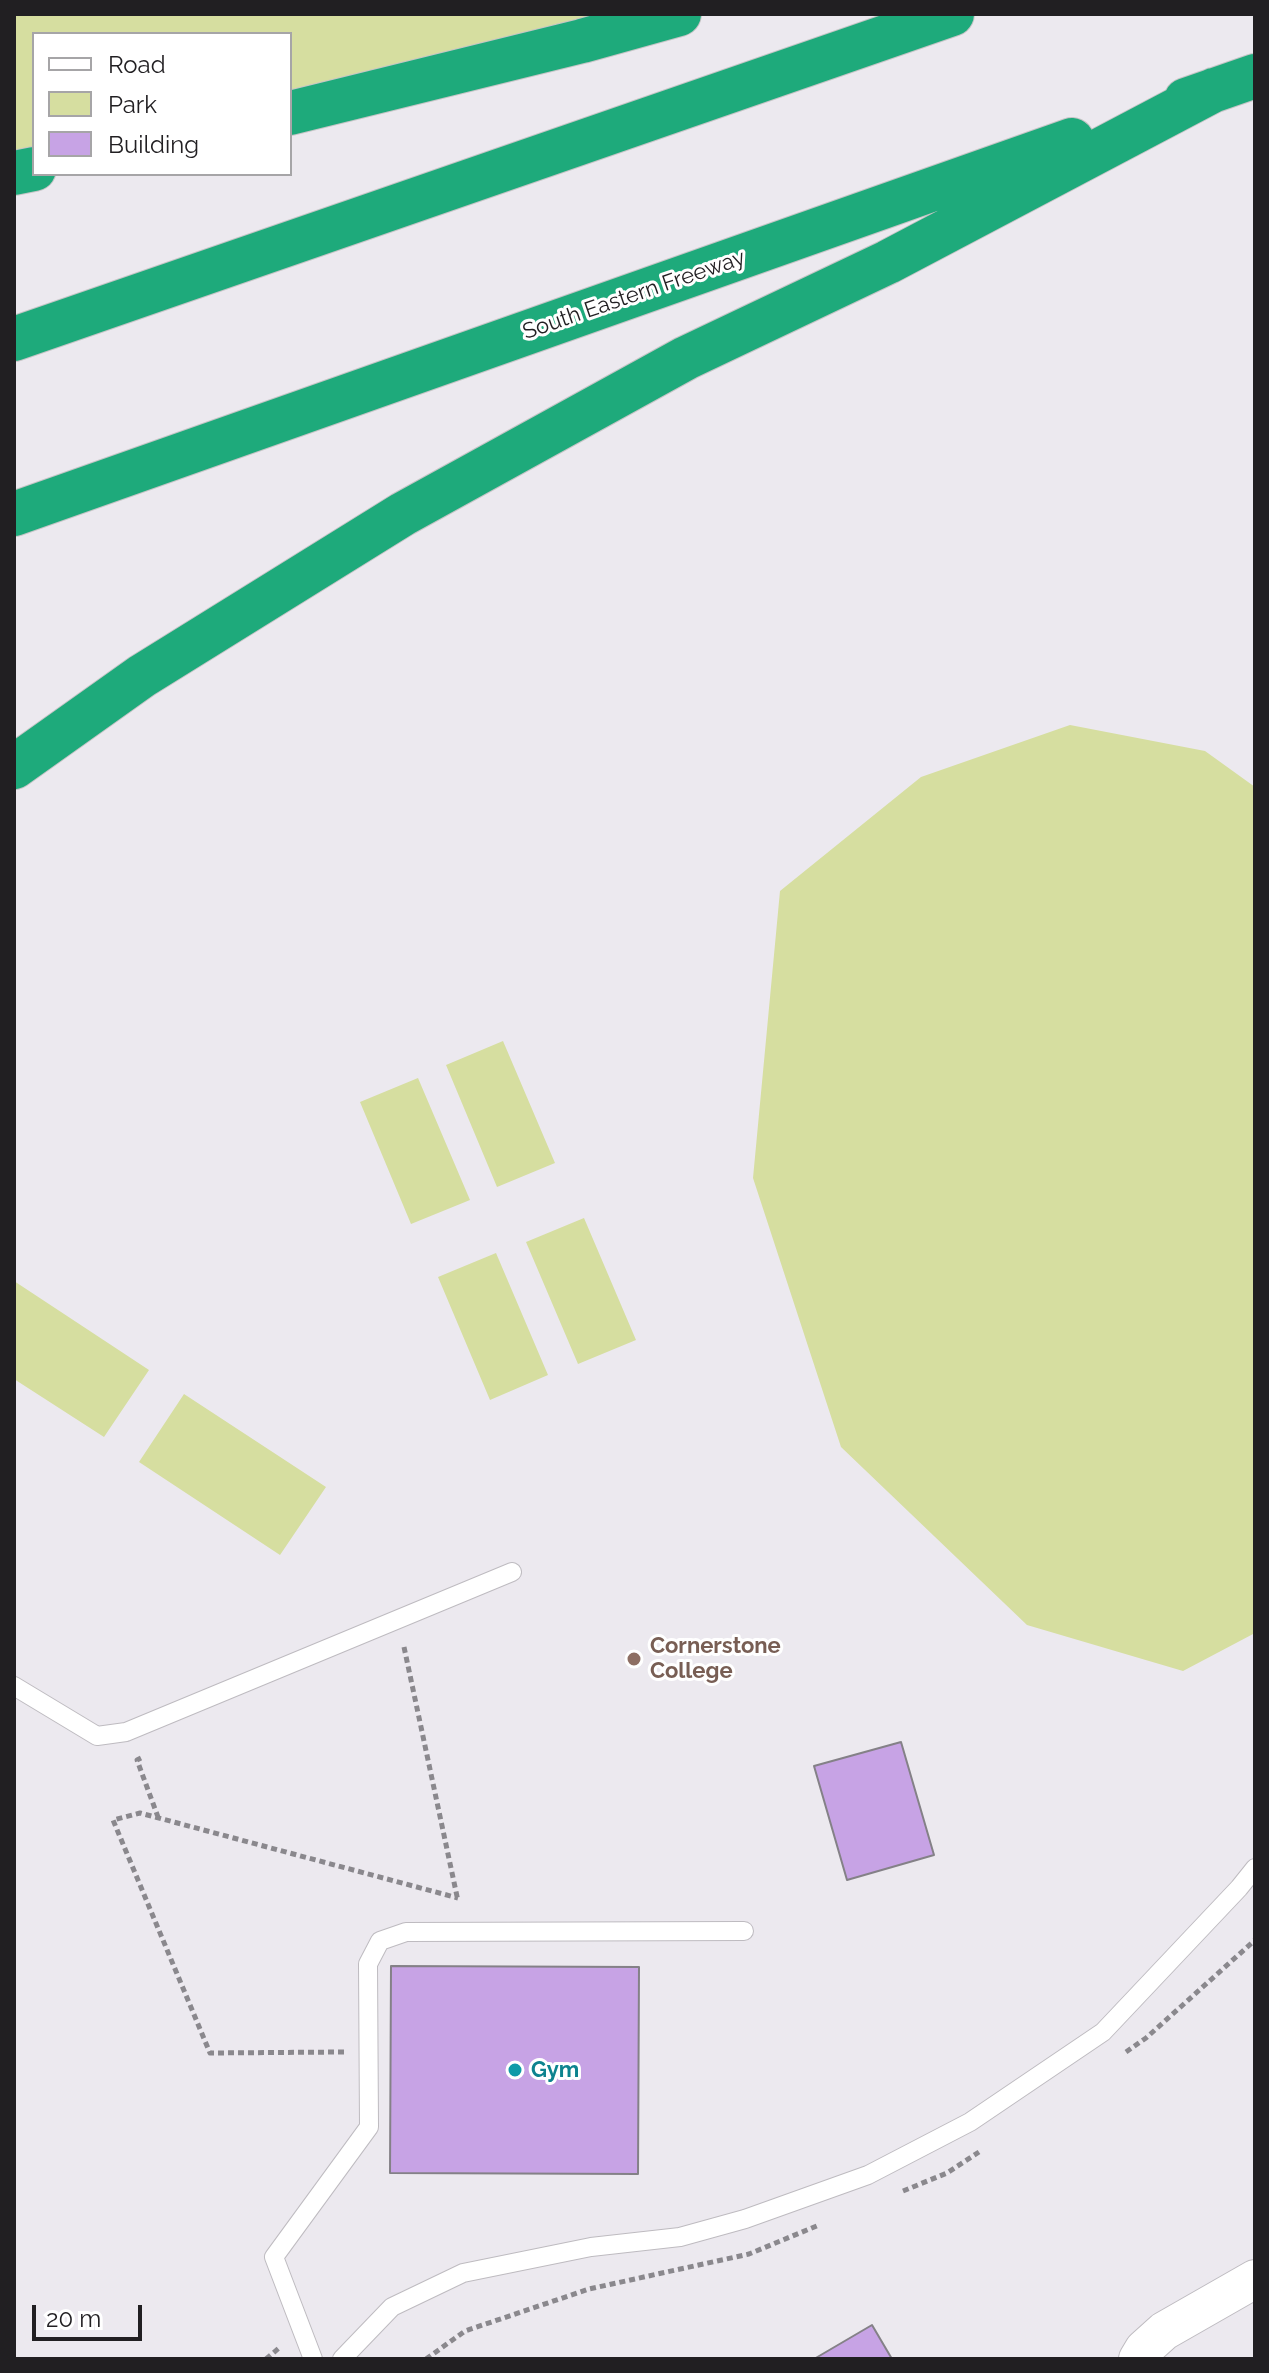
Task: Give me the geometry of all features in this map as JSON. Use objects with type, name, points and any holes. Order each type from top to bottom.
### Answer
[{"type":"highway","points":[[292,113],[679,14]]},
{"type":"highway","points":[[14,339],[952,14]]},
{"type":"highway","name":"South Eastern Freeway","points":[[14,514],[1255,76]]},
{"type":"highway","points":[[14,767],[142,676],[403,514],[686,358],[888,262],[1214,90]]},
{"type":"street","points":[[1138,2359],[1144,2349],[1164,2331],[1255,2279]]},
{"type":"lane","points":[[14,1686],[97,1736],[126,1732],[512,1572]]},
{"type":"lane","points":[[342,2359],[392,2307],[463,2273],[591,2247],[680,2237],[745,2219],[868,2175],[970,2122],[1103,2032],[1255,1868]]},
{"type":"lane","points":[[313,2359],[274,2257],[369,2127],[368,1964],[380,1941],[406,1932],[744,1931]]},
{"type":"path","points":[[390,1653],[417,1641]]},
{"type":"path","points":[[404,1647],[460,1911]]},
{"type":"path","points":[[151,1754],[137,1760],[159,1818]]},
{"type":"path","points":[[369,2052],[210,2053],[113,1820],[140,1813],[458,1898]]},
{"type":"path","points":[[266,2359],[279,2348]]},
{"type":"green space","points":[[14,14],[679,14],[292,112],[292,32],[32,32],[32,169],[14,173]]},
{"type":"green space","points":[[1070,725],[1205,751],[1255,787],[1255,1633],[1183,1671],[1027,1625],[841,1447],[753,1178],[780,891],[921,777]]},
{"type":"green space","points":[[503,1041],[555,1163],[497,1187],[446,1065]]},
{"type":"green space","points":[[418,1078],[470,1200],[411,1224],[360,1102]]},
{"type":"green space","points":[[584,1218],[636,1340],[578,1364],[526,1242]]},
{"type":"green space","points":[[496,1253],[548,1375],[490,1400],[438,1277]]},
{"type":"green space","points":[[14,1281],[149,1370],[104,1437],[14,1379]]},
{"type":"green space","points":[[184,1394],[326,1487],[280,1555],[139,1462]]},
{"type":"building","points":[[901,1742],[934,1855],[847,1880],[814,1766]]},
{"type":"building","name":"Gym","points":[[391,1966],[639,1967],[638,2174],[390,2173]]},
{"type":"building","points":[[872,2325],[892,2359],[814,2359]]},
{"type":"place","name":"Cornerstone College","points":[[634,1659]]},
{"type":"place","name":"Gym","points":[[515,2070]]}]
